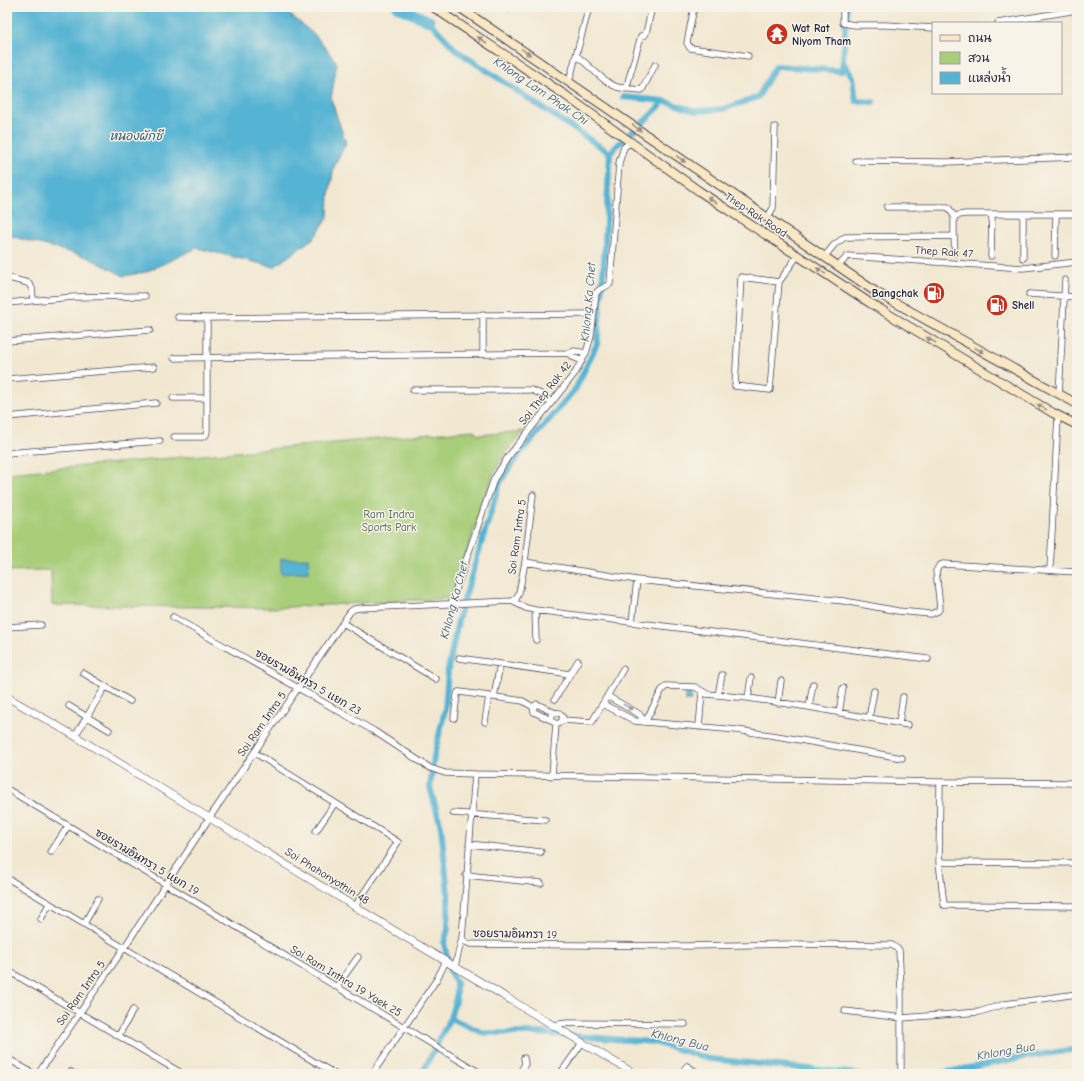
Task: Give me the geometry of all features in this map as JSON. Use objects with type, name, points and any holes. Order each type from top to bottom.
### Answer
[{"type":"main road","name":"Thep Rak Road","points":[[433,7],[565,95],[699,191],[870,303],[1058,416],[1077,425]]},
{"type":"main road","name":"Thep Rak Road","points":[[459,7],[876,292],[1077,404]]},
{"type":"street","points":[[569,82],[589,7]]},
{"type":"street","points":[[626,89],[641,36],[645,35],[646,33],[652,7]]},
{"type":"street","points":[[694,7],[687,43],[690,48],[748,56]]},
{"type":"street","points":[[843,7],[843,23],[855,25],[932,28]]},
{"type":"street","points":[[1004,22],[1077,10]]},
{"type":"street","points":[[577,56],[609,83],[616,87],[626,89],[642,90],[655,65]]},
{"type":"street","points":[[768,218],[774,208],[775,127]]},
{"type":"street","name":"Soi Thep Rak 42","points":[[451,604],[494,478],[508,457],[575,373],[586,353],[590,336],[595,296],[599,290],[610,284],[612,278],[619,163],[624,147],[629,142]]},
{"type":"street","points":[[856,161],[947,162],[1077,158]]},
{"type":"street","points":[[887,207],[948,207],[954,216],[955,253]]},
{"type":"street","points":[[954,216],[965,214],[1077,214]]},
{"type":"street","points":[[991,256],[992,214]]},
{"type":"street","points":[[1023,214],[1023,258]]},
{"type":"street","points":[[1055,256],[1056,214]]},
{"type":"street","points":[[825,256],[834,245],[845,237],[954,236]]},
{"type":"street","points":[[779,282],[740,277],[735,386],[770,390],[779,282],[798,255]]},
{"type":"street","name":"Thep Rak 47","points":[[838,266],[848,256],[1023,268],[1052,266],[1077,262]]},
{"type":"street","points":[[9,278],[28,283],[32,288],[33,300]]},
{"type":"street","points":[[1059,395],[1065,280]]},
{"type":"street","points":[[1029,294],[1077,297]]},
{"type":"street","points":[[7,303],[93,296],[145,296]]},
{"type":"street","points":[[483,314],[484,354]]},
{"type":"street","points":[[178,317],[207,318],[589,314]]},
{"type":"street","points":[[174,437],[202,437],[206,435],[207,318]]},
{"type":"street","points":[[7,341],[150,330]]},
{"type":"street","points":[[174,358],[570,353],[574,351],[586,353]]},
{"type":"street","points":[[570,353],[573,357],[582,361]]},
{"type":"street","points":[[7,379],[154,367]]},
{"type":"street","points":[[413,390],[531,390],[541,394],[551,402]]},
{"type":"street","points":[[174,398],[207,398]]},
{"type":"street","points":[[7,416],[156,403]]},
{"type":"street","points":[[1050,570],[1058,416]]},
{"type":"street","points":[[7,453],[160,441]]},
{"type":"street","name":"Soi Ram Intra 5","points":[[38,1074],[124,948],[210,817],[354,609],[512,601],[516,599],[519,593],[525,562],[533,495]]},
{"type":"street","points":[[525,562],[637,580],[844,601],[898,611],[931,614],[940,607],[936,571],[939,566],[944,564],[1077,572]]},
{"type":"street","points":[[632,622],[637,580]]},
{"type":"street","points":[[512,601],[526,608],[535,610],[928,659]]},
{"type":"street","points":[[535,610],[536,640]]},
{"type":"street","name":"ซอยรามอินทรา 5 แยก 23","points":[[174,617],[374,731],[430,768],[439,771],[475,774],[552,776],[1077,783]]},
{"type":"street","points":[[343,623],[436,679]]},
{"type":"street","points":[[7,627],[41,625]]},
{"type":"street","points":[[459,658],[570,674]]},
{"type":"street","points":[[555,699],[578,661]]},
{"type":"street","points":[[486,722],[500,664]]},
{"type":"street","points":[[454,718],[458,692],[523,701],[532,707],[534,712],[554,722],[560,723],[562,720],[592,722],[623,669]]},
{"type":"street","points":[[83,673],[130,701]]},
{"type":"street","points":[[718,695],[722,675]]},
{"type":"street","points":[[748,698],[751,678]]},
{"type":"street","points":[[778,703],[782,681]]},
{"type":"street","points":[[809,707],[813,684]]},
{"type":"street","points":[[644,722],[662,690],[666,686],[695,687],[707,694],[748,698],[809,707],[908,725]]},
{"type":"street","points":[[75,736],[106,687]]},
{"type":"street","points":[[839,713],[843,688]]},
{"type":"street","points":[[869,718],[874,691]]},
{"type":"street","points":[[699,727],[702,692]]},
{"type":"street","points":[[607,696],[639,714],[644,722]]},
{"type":"street","name":"Soi Phahonyothin 48","points":[[7,697],[210,817],[633,1074]]},
{"type":"street","points":[[899,724],[903,697]]},
{"type":"street","points":[[532,707],[537,704],[560,714],[562,720]]},
{"type":"street","points":[[603,704],[635,721],[737,730],[902,758]]},
{"type":"street","points":[[69,706],[109,730]]},
{"type":"street","points":[[552,776],[554,722],[552,715],[555,713]]},
{"type":"street","points":[[255,753],[398,842],[355,906]]},
{"type":"street","name":"ซอยรามอินทรา 19","points":[[475,774],[462,938],[465,942],[471,944],[687,946],[791,944],[892,945],[899,950],[902,1018]]},
{"type":"street","points":[[940,782],[939,862],[944,905],[1077,906]]},
{"type":"street","name":"ซอยรามอินทรา 5 แยก 19","points":[[7,789],[277,951]]},
{"type":"street","points":[[316,831],[335,803]]},
{"type":"street","points":[[453,813],[545,820]]},
{"type":"street","points":[[51,852],[68,826]]},
{"type":"street","points":[[469,844],[541,852]]},
{"type":"street","points":[[939,862],[1077,863]]},
{"type":"street","points":[[466,875],[541,883]]},
{"type":"street","points":[[7,878],[335,1074]]},
{"type":"street","points":[[84,924],[98,899]]},
{"type":"street","points":[[41,919],[49,904]]},
{"type":"street","points":[[455,966],[462,938]]},
{"type":"street","name":"Soi Ram Inthra 19 Yaek 25","points":[[277,951],[482,1074]]},
{"type":"street","points":[[337,986],[358,957]]},
{"type":"street","points":[[372,1074],[437,979],[446,961]]},
{"type":"street","points":[[7,970],[183,1074]]},
{"type":"street","points":[[846,1011],[902,1018],[979,1012],[1005,1004],[1077,994]]},
{"type":"street","points":[[119,1035],[133,1010]]},
{"type":"street","points":[[901,1074],[902,1018]]},
{"type":"street","points":[[553,1025],[567,1023],[685,1024]]},
{"type":"street","points":[[560,1074],[580,1041]]},
{"type":"street","points":[[7,1058],[34,1074]]},
{"type":"street","points":[[519,1074],[525,1064],[524,1058]]},
{"type":"street","points":[[681,1074],[687,1066],[699,1074]]},
{"type":"green space","name":"Ram Indra Sports Park","points":[[474,430],[478,435],[524,431],[502,458],[492,477],[451,598],[274,608],[52,605],[51,570],[7,571],[7,473]]},
{"type":"water","name":"หนองผักชี","points":[[7,7],[281,7],[316,36],[337,63],[331,99],[346,143],[334,167],[329,196],[328,217],[315,237],[274,267],[197,248],[146,272],[124,276],[87,257],[7,235]]},
{"type":"water","points":[[308,558],[309,572],[281,574],[281,559]]},
{"type":"water","points":[[685,690],[691,690],[691,701],[685,701]]},
{"type":"waterway","name":"Khlong Lam Phak Chi","points":[[398,7],[429,21]]},
{"type":"waterway","points":[[623,97],[664,101],[696,111],[724,109],[758,97],[776,66],[842,71],[847,7]]},
{"type":"waterway","name":"Khlong Lam Phak Chi","points":[[429,21],[456,50],[610,153],[664,101]]},
{"type":"waterway","points":[[843,62],[853,78],[856,101],[873,102]]},
{"type":"waterway","name":"Khlong Ka Chet","points":[[422,1074],[450,1018],[456,998],[456,982],[450,972],[444,943],[448,929],[448,894],[441,827],[430,787],[434,756],[445,710],[448,670],[458,620],[500,482],[513,462],[576,388],[597,344],[603,277],[610,153]]},
{"type":"waterway","name":"Khlong Bua","points":[[450,1018],[484,1033],[537,1033],[653,1042],[709,1059],[859,1074]]},
{"type":"waterway","name":"Khlong Bua","points":[[938,1074],[1018,1058],[1077,1049]]},
{"type":"place","name":"Wat Rat Niyom Tham","points":[[777,34]]},
{"type":"place","name":"Bangchak","points":[[934,293]]},
{"type":"place","name":"Shell","points":[[997,305]]}]
